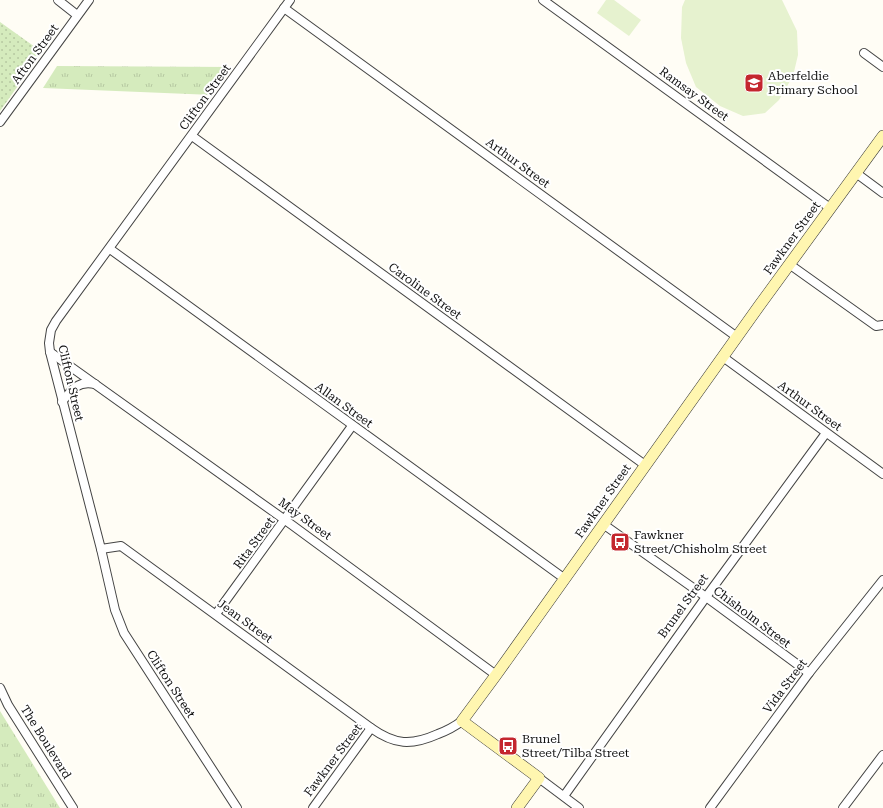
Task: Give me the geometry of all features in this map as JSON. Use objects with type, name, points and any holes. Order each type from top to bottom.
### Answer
[{"type":"street","points":[[58,0],[77,15]]},
{"type":"street","name":"Afton Street","points":[[0,122],[89,0]]},
{"type":"street","name":"Clifton Street","points":[[237,808],[124,633],[115,610],[101,549],[62,402],[49,343],[52,330],[56,322],[290,0]]},
{"type":"street","name":"Ramsay Street","points":[[543,0],[830,208]]},
{"type":"street","name":"Arthur Street","points":[[284,8],[737,337]]},
{"type":"street","points":[[864,53],[883,67]]},
{"type":"street","name":"Caroline Street","points":[[192,136],[645,465]]},
{"type":"street","name":"Fawkner Street","points":[[313,808],[371,728],[395,741],[410,743],[430,738],[448,730],[462,721],[789,264],[883,136]]},
{"type":"street","points":[[856,173],[883,193]]},
{"type":"street","name":"Allan Street","points":[[110,249],[352,426],[565,579]]},
{"type":"street","points":[[789,264],[876,326],[883,325]]},
{"type":"street","name":"May Street","points":[[50,352],[97,384],[285,520],[496,675]]},
{"type":"street","name":"Arthur Street","points":[[723,357],[883,474]]},
{"type":"street","points":[[62,402],[75,387],[83,383],[97,384]]},
{"type":"street","name":"Rita Street","points":[[216,614],[352,426]]},
{"type":"street","name":"Brunel Street","points":[[564,796],[706,597],[826,433]]},
{"type":"street","name":"Chisholm Street","points":[[603,524],[706,597],[809,673]]},
{"type":"street","name":"Jean Street","points":[[101,549],[121,546],[371,728]]},
{"type":"street","name":"Vida Street","points":[[710,808],[809,673],[883,580]]},
{"type":"street","name":"The Boulevard","points":[[0,688],[8,705],[73,808]]},
{"type":"street","points":[[462,721],[579,808]]},
{"type":"street","points":[[843,808],[883,755]]},
{"type":"street","points":[[517,808],[539,778]]},
{"type":"green space","points":[[606,0],[614,0],[641,20],[629,36],[597,13]]},
{"type":"green space","points":[[685,0],[782,0],[797,31],[798,55],[793,76],[779,100],[765,113],[743,116],[720,106],[696,87],[686,63],[681,38],[682,7]]},
{"type":"green space","points":[[0,22],[42,52],[0,111]]},
{"type":"green space","points":[[57,66],[232,67],[213,95],[43,88]]},
{"type":"green space","points":[[0,711],[60,808],[0,808]]},
{"type":"place","name":"Aberfeldie Primary School","points":[[754,83]]},
{"type":"place","name":"Fawkner Street/Chisholm Street","points":[[620,542]]},
{"type":"place","name":"Brunel Street/Tilba Street","points":[[508,746]]}]
